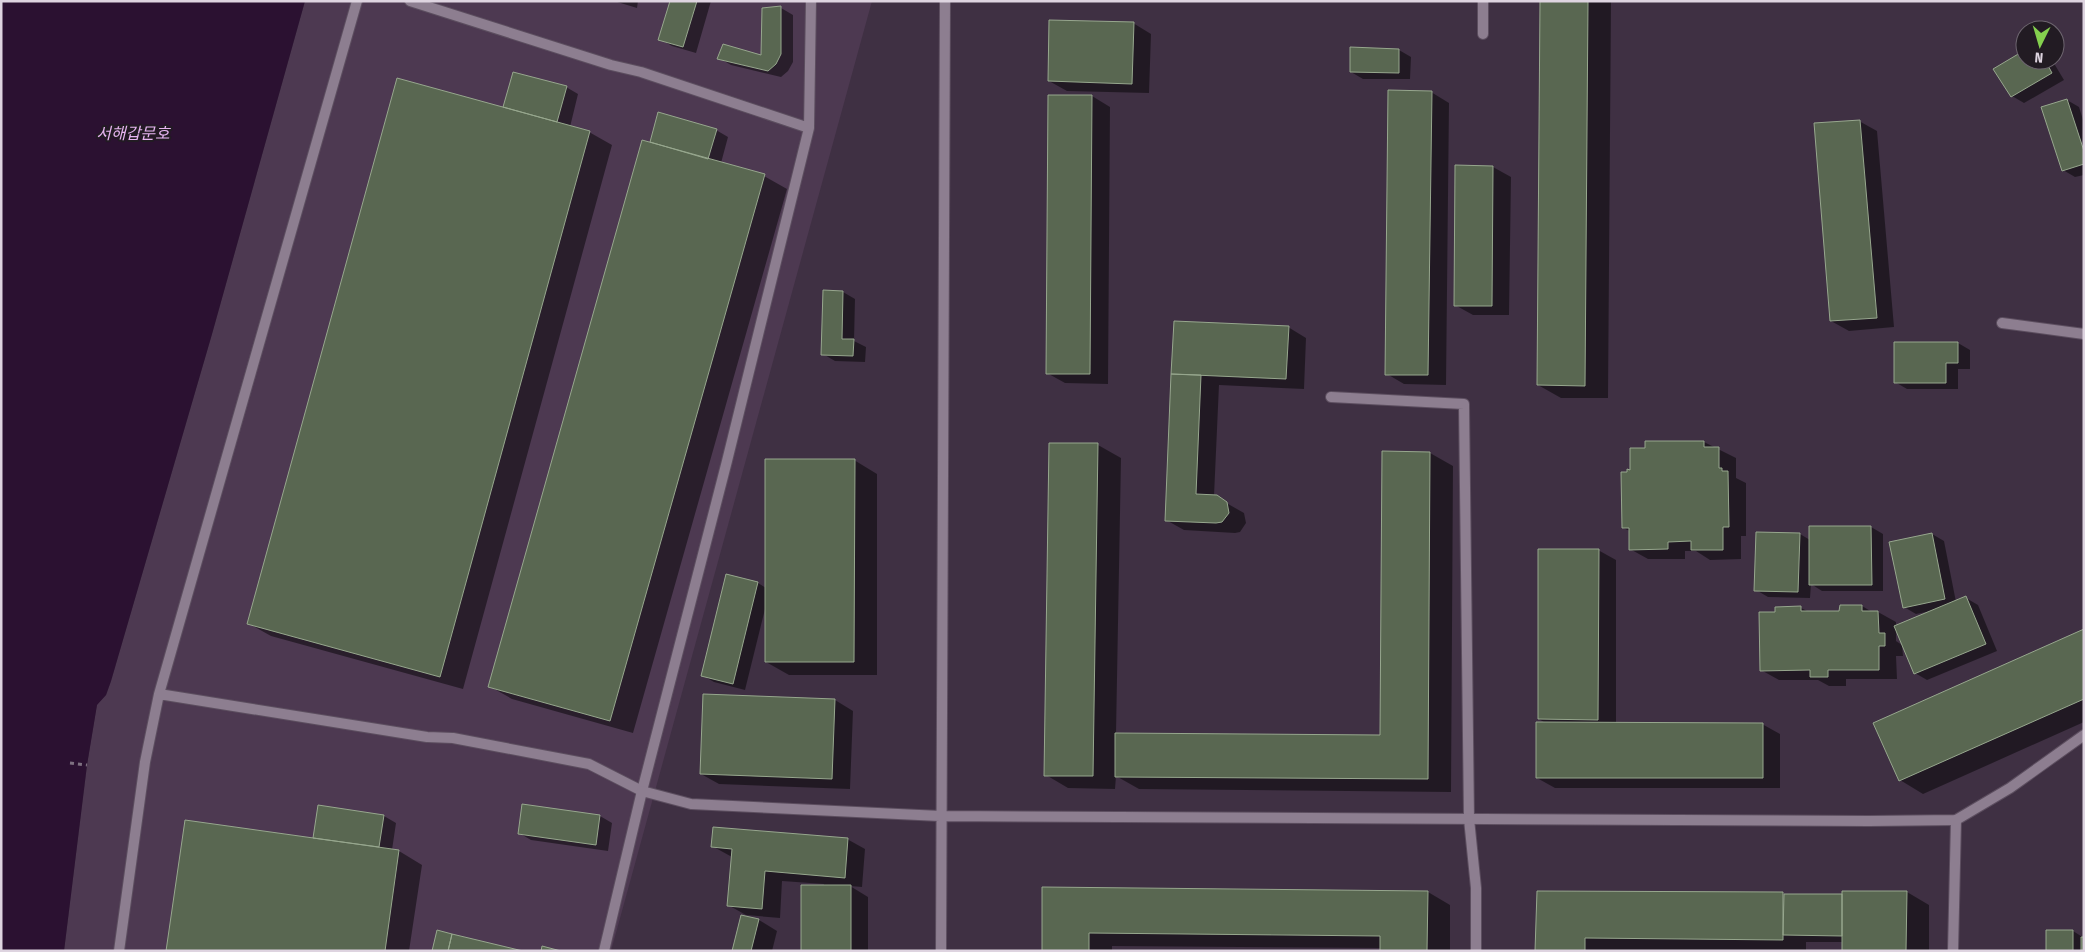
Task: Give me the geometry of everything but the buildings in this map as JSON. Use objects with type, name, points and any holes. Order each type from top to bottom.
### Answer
[{"type":"street","points":[[119,951],[145,762],[159,694],[357,1]]},
{"type":"street","points":[[410,1],[641,72],[809,128]]},
{"type":"street","points":[[604,951],[642,791],[727,461],[809,128],[811,1]]},
{"type":"street","points":[[940,951],[945,1]]},
{"type":"street","points":[[1483,1],[1483,34]]},
{"type":"street","points":[[2002,323],[2084,334]]},
{"type":"street","points":[[1331,398],[1464,404],[1468,819],[1476,888],[1476,951]]},
{"type":"street","points":[[159,694],[428,737],[453,738],[589,764],[642,791],[691,804],[940,816],[1869,822],[1956,820],[2010,788],[2084,735]]},
{"type":"street","points":[[1953,951],[1956,820]]},
{"type":"path","points":[[70,763],[86,764]]},
{"type":"shaded area","points":[[305,1],[872,1],[611,951],[64,951],[87,765],[97,704],[106,695],[111,681],[212,334]]},
{"type":"water","name":"서해갑문호","points":[[1,1],[305,1],[212,334],[111,681],[106,695],[97,705],[87,765],[64,951],[1,951]]}]
